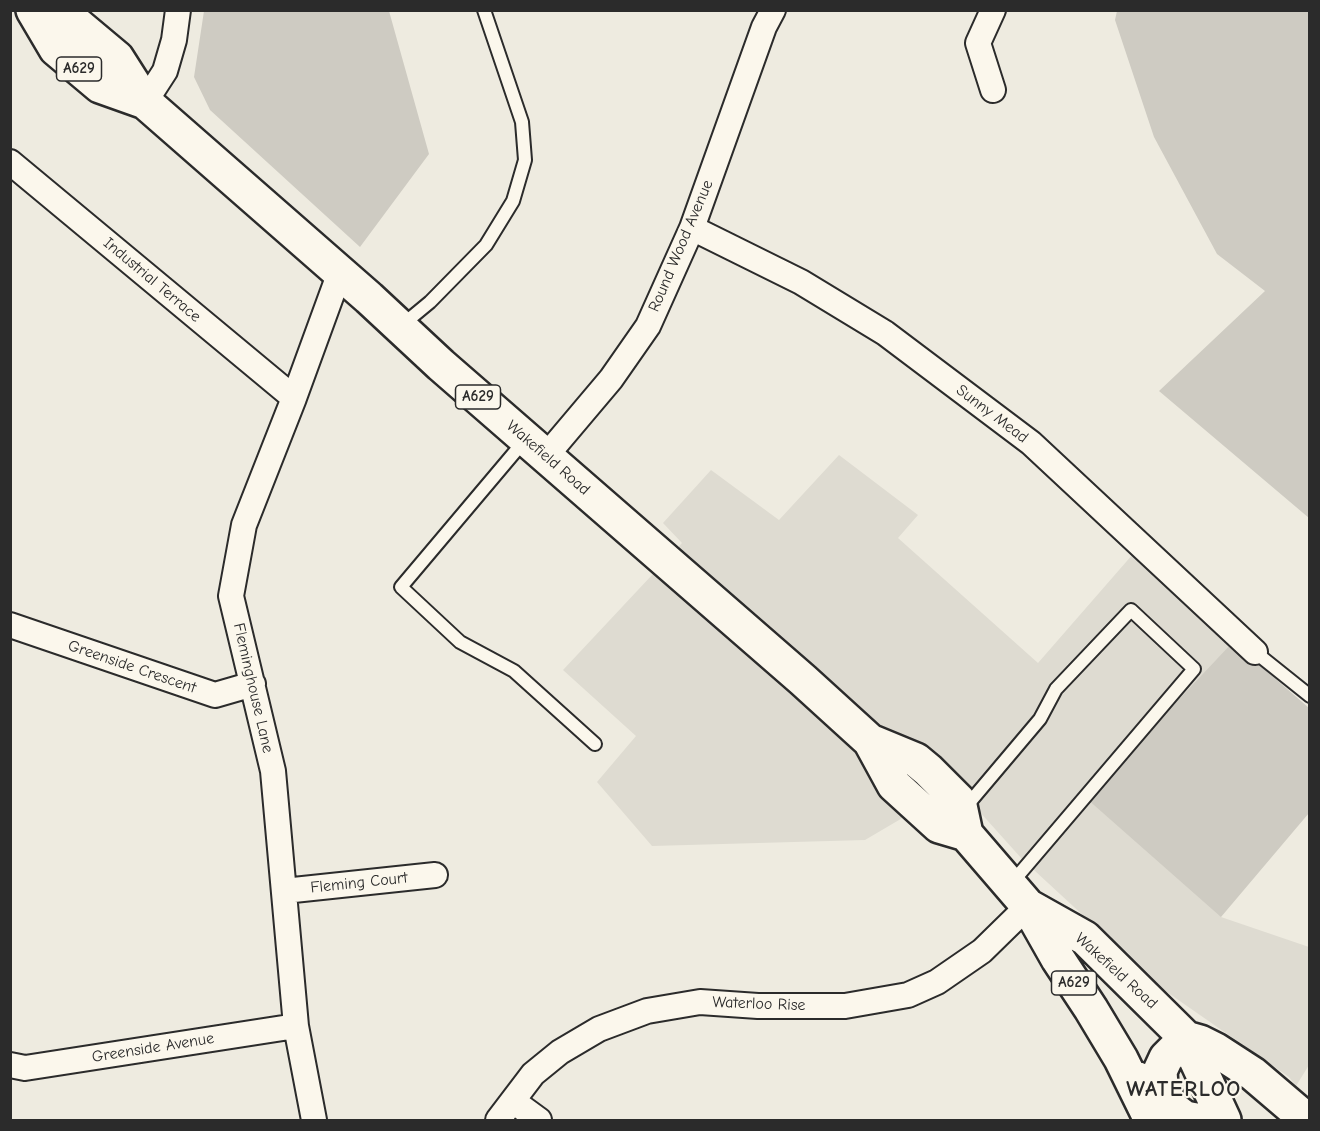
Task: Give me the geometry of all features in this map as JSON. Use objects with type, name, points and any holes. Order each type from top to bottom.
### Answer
[{"type":"highway","name":"Wakefield Road","points":[[33,10],[56,48],[100,86],[145,102]]},
{"type":"highway","name":"Wakefield Road","points":[[47,10],[74,21],[117,58],[145,102],[870,741],[916,760],[958,801],[958,825],[1019,896],[1085,938],[1186,1038]]},
{"type":"highway","name":"A629","points":[[1019,896],[1121,1059],[1174,1118]]},
{"type":"highway","name":"A629","points":[[1186,1038],[1224,1120]]},
{"type":"highway","points":[[1174,1118],[1161,1086],[1160,1071],[1166,1058],[1186,1038],[1216,1050],[1244,1068],[1304,1114]]},
{"type":"street","points":[[145,102],[165,71],[174,40],[178,10]]},
{"type":"street","name":"Round Wood Avenue","points":[[536,448],[611,379],[648,326],[692,228],[764,27],[773,10]]},
{"type":"street","points":[[993,10],[978,43],[993,90]]},
{"type":"street","name":"Industrial Terrace","points":[[10,162],[294,398]]},
{"type":"street","name":"Sunny Mead","points":[[692,228],[801,282],[885,333],[931,367],[1030,442],[1255,652]]},
{"type":"street","name":"Fleminghouse Lane","points":[[314,1120],[296,1026],[273,771],[231,596],[244,525],[340,272]]},
{"type":"street","name":"Greenside Crescent","points":[[10,625],[215,695],[253,684]]},
{"type":"street","name":"Fleming Court","points":[[284,891],[435,875]]},
{"type":"street","name":"Waterloo Rise","points":[[498,1120],[533,1074],[560,1052],[599,1029],[647,1011],[700,1002],[758,1006],[845,1006],[908,995],[937,982],[982,951],[1019,896]]},
{"type":"street","name":"Greenside Avenue","points":[[10,1065],[25,1068],[296,1026]]},
{"type":"street","points":[[513,1101],[539,1120]]},
{"type":"lane","points":[[400,327],[430,302],[486,245],[513,201],[525,160],[522,122],[484,10]]},
{"type":"lane","points":[[536,448],[401,587],[460,642],[514,671],[595,744]]},
{"type":"lane","points":[[958,825],[1040,719],[1056,689],[1131,610],[1194,669],[1019,896]]},
{"type":"lane","points":[[1255,652],[1310,696]]},
{"type":"shaded area","points":[[204,11],[389,11],[429,154],[360,247],[210,110],[194,77]]},
{"type":"shaded area","points":[[1117,11],[1309,11],[1309,518],[1159,391],[1265,291],[1217,254],[1154,137],[1115,20]]},
{"type":"shaded area","points":[[839,455],[918,515],[898,538],[1038,663],[1133,554],[1233,642],[1221,917],[1309,947],[1309,1065],[1296,1086],[1289,1077],[1164,990],[1022,859],[952,781],[899,820],[865,840],[652,846],[597,782],[636,736],[563,670],[682,543],[663,523],[711,470],[779,520]]},
{"type":"shaded area","points":[[1233,642],[1309,708],[1309,813],[1221,917],[1086,798]]},
{"type":"district","name":"WATERLOO","points":[[1184,1090]]}]
